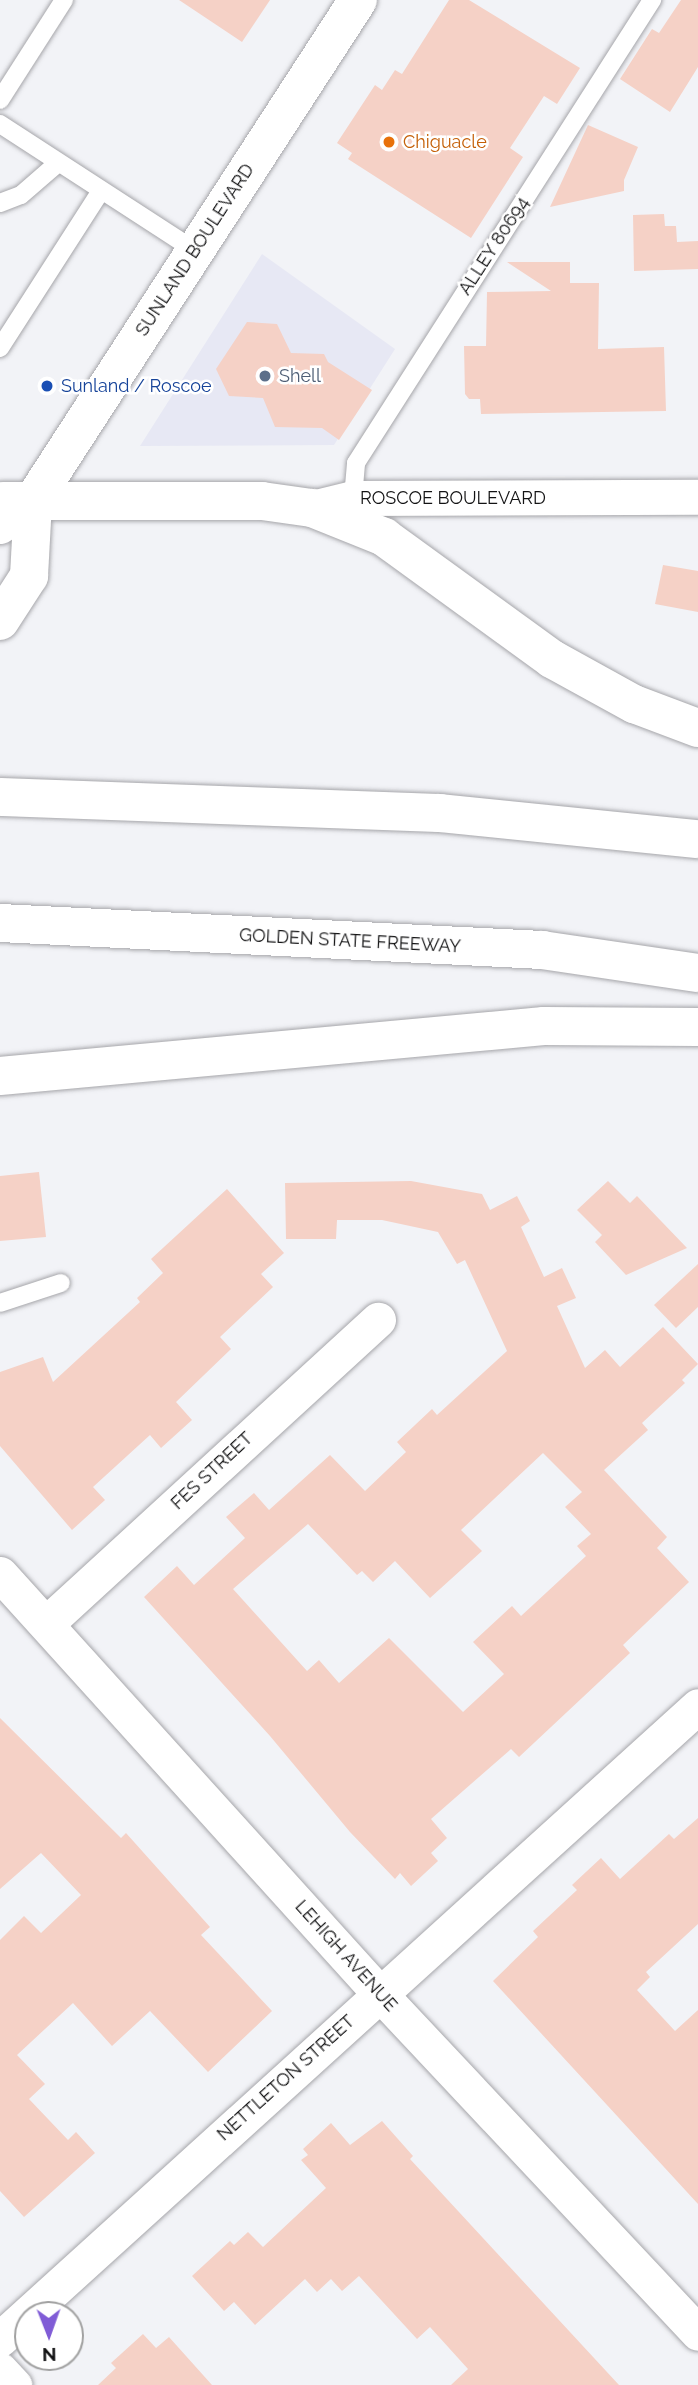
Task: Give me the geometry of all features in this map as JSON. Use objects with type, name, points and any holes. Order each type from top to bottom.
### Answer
[{"type":"main road","name":"SUNLAND BOULEVARD","points":[[0,524],[194,250],[358,0]]},
{"type":"main road","name":"ROSCOE BOULEVARD","points":[[16,501],[262,500],[312,508]]},
{"type":"main road","name":"SUNLAND BOULEVARD","points":[[0,621],[29,576],[16,501]]},
{"type":"main road","points":[[312,508],[384,537],[552,659],[634,704],[698,728]]},
{"type":"main road","points":[[0,797],[440,813],[698,839]]},
{"type":"main road","name":"GOLDEN STATE FREEWAY","points":[[0,923],[542,950],[698,973]]},
{"type":"main road","points":[[0,1076],[544,1026],[698,1027]]},
{"type":"street","name":"ROSCOE BOULEVARD","points":[[312,508],[353,498],[698,496]]},
{"type":"street","name":"FES STREET","points":[[47,1623],[377,1320]]},
{"type":"street","name":"LEHIGH AVENUE","points":[[0,1574],[379,1993],[698,2333]]},
{"type":"street","name":"NETTLETON STREET","points":[[7,2318],[379,1993],[698,1706]]},
{"type":"street","points":[[0,2370],[14,2385]]},
{"type":"lane","points":[[0,100],[64,0]]},
{"type":"lane","name":"ALLEY 80694","points":[[353,498],[356,463],[652,0]]},
{"type":"lane","points":[[0,124],[100,192],[194,250]]},
{"type":"lane","points":[[0,203],[21,195],[58,163]]},
{"type":"lane","points":[[0,348],[100,192]]},
{"type":"lane","points":[[0,1303],[61,1283]]},
{"type":"shaded area","points":[[262,254],[395,349],[334,445],[140,446]]},
{"type":"building","points":[[179,0],[270,0],[242,42]]},
{"type":"building","points":[[449,0],[469,0],[580,68],[557,104],[544,96],[510,148],[523,157],[471,238],[348,159],[352,153],[337,143],[375,85],[382,90],[395,70],[402,74]]},
{"type":"building","points":[[681,0],[698,0],[698,67],[670,112],[620,79],[652,29],[659,33]]},
{"type":"building","points":[[588,125],[638,147],[624,180],[624,191],[550,207]]},
{"type":"building","points":[[664,214],[665,226],[676,226],[677,242],[698,241],[698,269],[634,271],[633,215]]},
{"type":"building","points":[[507,262],[570,262],[570,283],[599,283],[598,349],[664,347],[666,411],[481,414],[480,399],[469,399],[465,394],[464,346],[486,346],[487,292],[551,291]]},
{"type":"building","points":[[247,322],[277,324],[291,353],[324,354],[328,362],[372,390],[339,440],[322,428],[275,427],[263,398],[229,396],[216,369]]},
{"type":"building","points":[[663,565],[698,571],[698,612],[655,604]]},
{"type":"building","points":[[39,1172],[46,1237],[0,1241],[0,1176]]},
{"type":"building","points":[[411,1181],[482,1194],[490,1210],[517,1196],[530,1221],[521,1227],[544,1277],[562,1268],[576,1298],[557,1306],[585,1368],[605,1350],[620,1367],[663,1327],[698,1364],[682,1380],[685,1383],[642,1423],[648,1430],[604,1470],[667,1537],[657,1548],[689,1582],[623,1645],[630,1653],[519,1757],[511,1749],[431,1819],[447,1838],[431,1853],[438,1861],[411,1886],[400,1873],[395,1879],[350,1832],[270,1736],[144,1597],[177,1566],[194,1585],[245,1538],[226,1517],[254,1493],[269,1510],[330,1455],[365,1491],[406,1452],[397,1442],[432,1409],[437,1415],[507,1351],[465,1260],[457,1264],[438,1232],[382,1220],[337,1220],[336,1239],[286,1239],[285,1183]],"holes":[[[543,1453],[582,1492],[565,1507],[591,1534],[577,1546],[586,1556],[521,1616],[512,1606],[473,1642],[504,1674],[463,1712],[389,1638],[339,1683],[319,1660],[307,1671],[233,1589],[308,1524],[357,1575],[362,1571],[373,1582],[395,1561],[430,1598],[482,1551],[461,1530]]]},
{"type":"building","points":[[608,1181],[630,1203],[637,1196],[687,1248],[626,1275],[595,1242],[602,1235],[577,1210]]},
{"type":"building","points":[[227,1189],[284,1253],[261,1274],[273,1287],[220,1337],[231,1349],[176,1402],[192,1420],[161,1448],[150,1435],[93,1487],[105,1500],[72,1530],[0,1446],[0,1372],[43,1357],[53,1382],[140,1302],[137,1298],[163,1273],[151,1259]]},
{"type":"building","points":[[698,1264],[698,1307],[676,1328],[654,1305]]},
{"type":"building","points":[[0,1718],[121,1838],[126,1833],[210,1927],[201,1935],[272,2011],[208,2072],[150,2011],[112,2046],[73,2003],[17,2055],[45,2084],[29,2099],[68,2140],[76,2132],[95,2153],[24,2217],[0,2191],[0,1940],[24,1916],[41,1933],[81,1895],[41,1853],[0,1889]]},
{"type":"building","points":[[698,1818],[698,1924],[646,1972],[650,1977],[637,1990],[675,2031],[698,2010],[698,2204],[493,1981],[538,1937],[533,1931],[577,1890],[572,1885],[601,1858],[620,1879],[669,1834],[674,1839]]},
{"type":"building","points":[[382,2121],[413,2156],[410,2159],[619,2385],[451,2385],[468,2369],[430,2327],[417,2339],[359,2276],[342,2291],[331,2279],[317,2292],[305,2279],[255,2325],[234,2302],[224,2311],[192,2276],[230,2241],[234,2245],[248,2232],[263,2247],[326,2188],[301,2160],[308,2155],[303,2149],[331,2123],[350,2145]]},
{"type":"building","points":[[143,2334],[156,2348],[169,2337],[212,2385],[98,2385],[116,2368],[111,2363]]},
{"type":"place","name":"Chiguacle","points":[[389,142]]},
{"type":"place","name":"Shell","points":[[265,376]]},
{"type":"place","name":"Sunland / Roscoe","points":[[47,386]]}]
